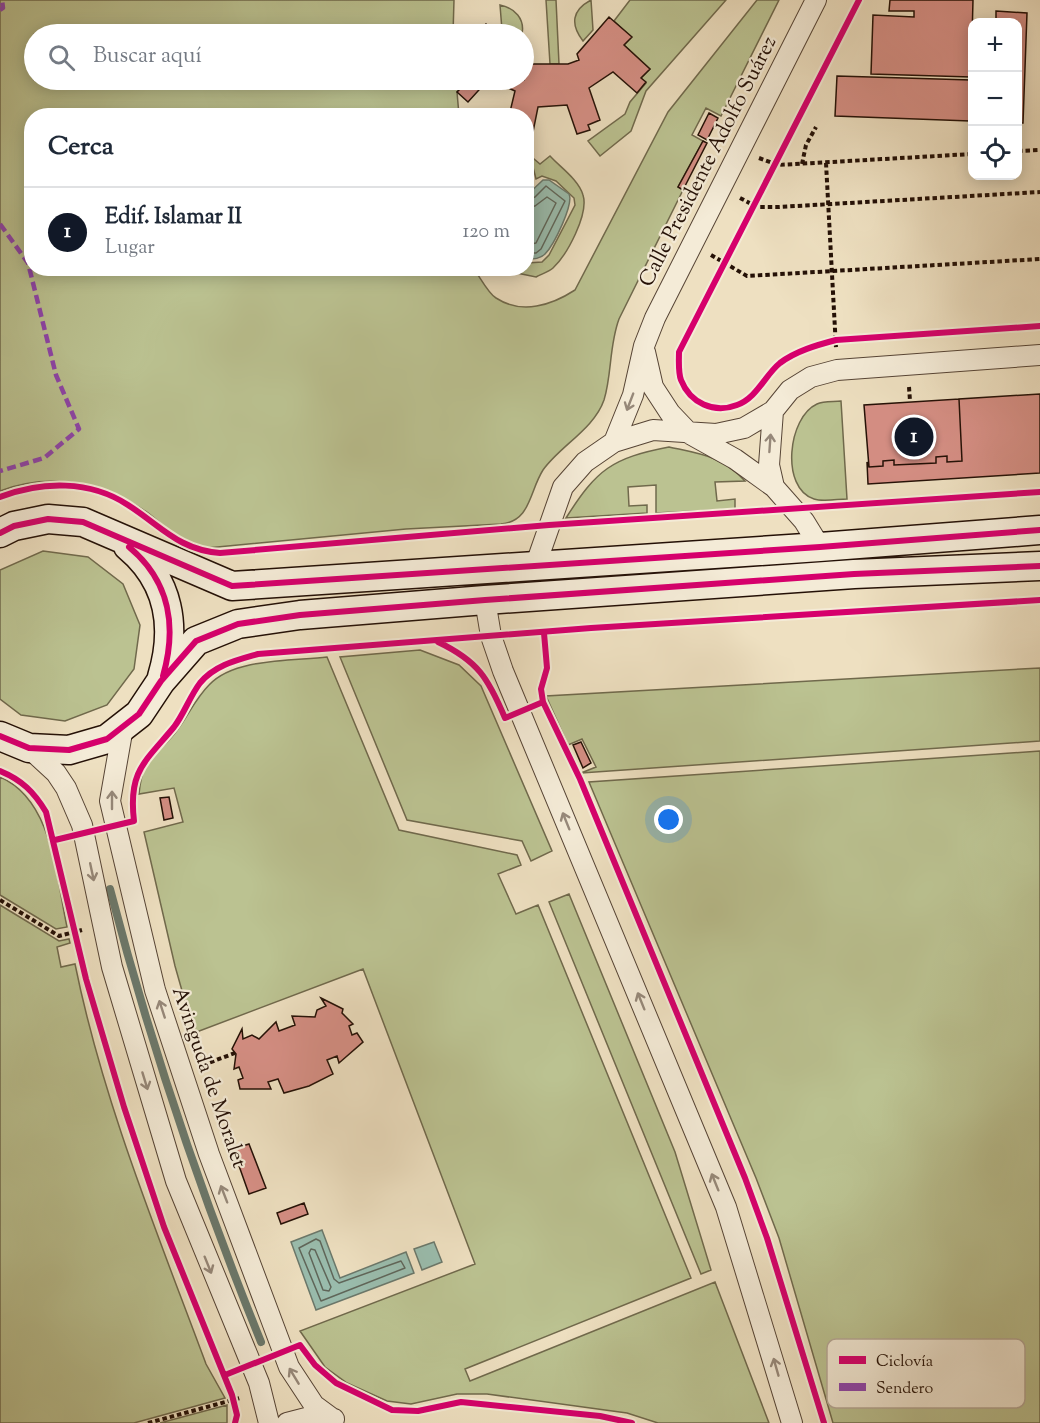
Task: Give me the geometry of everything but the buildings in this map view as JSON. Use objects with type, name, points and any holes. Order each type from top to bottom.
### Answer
[{"type":"main road","points":[[0,533],[14,526],[48,519],[83,522],[232,586],[1040,530]]},
{"type":"main road","points":[[115,535],[147,565],[159,584],[170,616],[170,649],[161,681]]},
{"type":"main road","points":[[0,736],[29,748],[69,750],[107,739],[139,714],[161,681],[196,641],[238,624],[300,615],[485,600],[854,574],[1040,566]]},
{"type":"street","name":"Calle Presidente Adolfo Suárez","points":[[614,442],[633,395],[644,346],[720,188],[816,0]]},
{"type":"street","points":[[644,346],[653,387],[670,413],[690,434],[735,459],[774,487],[804,520],[820,547]]},
{"type":"street","points":[[536,564],[563,487],[585,462],[614,442],[653,430],[716,434],[744,428],[773,411],[797,386],[811,377],[837,370],[1040,355]]},
{"type":"street","points":[[773,411],[769,465],[774,487]]},
{"type":"street","points":[[485,600],[490,636],[503,671],[726,1207],[792,1423]]},
{"type":"street","name":"Avinguda de Moralet","points":[[123,727],[110,801],[155,990],[209,1154],[289,1367],[314,1405],[337,1421]]},
{"type":"street","points":[[29,748],[56,773],[66,788],[82,825],[115,978],[176,1181],[259,1383],[269,1423]]},
{"type":"street","points":[[287,1423],[314,1416],[337,1421]]},
{"type":"path","points":[[802,164],[806,145],[816,127]]},
{"type":"path","points":[[740,150],[774,164],[968,154]]},
{"type":"path","points":[[1022,151],[1040,150]]},
{"type":"path","points":[[771,171],[779,154]]},
{"type":"path","points":[[826,163],[837,370]]},
{"type":"path","points":[[720,188],[754,205],[828,205],[1040,192]]},
{"type":"path","points":[[749,214],[758,195]]},
{"type":"path","points":[[692,245],[747,276],[1040,259]]},
{"type":"path","points":[[721,274],[730,254]]},
{"type":"path","points":[[827,343],[844,339]]},
{"type":"path","points":[[0,900],[59,936],[103,924]]},
{"type":"path","points":[[73,921],[78,944]]},
{"type":"path","points":[[183,1073],[235,1053]]},
{"type":"path","points":[[232,1395],[235,1408]]},
{"type":"path","points":[[148,1423],[224,1402]]},
{"type":"green space","points":[[0,0],[454,0],[453,24],[24,24],[24,90],[459,90],[457,92],[458,108],[24,108],[24,276],[479,276],[496,298],[516,306],[526,307],[547,304],[575,290],[668,112],[757,0],[779,0],[721,116],[706,108],[692,135],[703,141],[678,187],[683,190],[619,319],[607,390],[599,410],[585,429],[550,461],[538,479],[524,511],[511,522],[406,529],[207,548],[181,540],[145,511],[111,493],[93,487],[56,481],[19,485],[0,491]]},
{"type":"green space","points":[[546,0],[556,0],[559,64],[550,64]]},
{"type":"green space","points":[[591,0],[593,30],[583,41],[576,29],[575,18],[580,8]]},
{"type":"green space","points":[[630,0],[726,0],[646,91],[631,131],[600,156],[588,141],[625,114],[630,102],[646,83],[641,78],[650,69],[624,45],[631,37],[614,21]]},
{"type":"green space","points":[[500,5],[518,15],[522,24],[502,24]]},
{"type":"green space","points":[[550,156],[578,184],[584,203],[576,234],[559,262],[536,277],[531,276],[534,276],[534,263],[542,262],[549,255],[575,205],[574,198],[556,181],[542,176],[536,179],[534,159],[540,164]]},
{"type":"green space","points":[[841,401],[847,499],[814,499],[803,492],[796,481],[792,468],[794,437],[807,411],[820,403]]},
{"type":"green space","points":[[669,447],[719,461],[745,481],[715,482],[717,501],[735,499],[735,509],[656,513],[656,485],[628,487],[629,506],[647,505],[647,513],[566,518],[587,488],[608,468],[633,456]]},
{"type":"green space","points":[[43,551],[88,557],[123,584],[140,625],[134,669],[107,705],[65,721],[21,715],[0,699],[0,570]]},
{"type":"green space","points":[[420,650],[459,665],[481,686],[552,851],[531,861],[522,841],[407,820],[340,657]]},
{"type":"green space","points":[[327,657],[399,830],[517,855],[521,865],[498,874],[516,914],[538,905],[691,1278],[465,1369],[470,1381],[715,1282],[769,1423],[658,1423],[627,1413],[487,1394],[457,1394],[411,1404],[387,1401],[347,1383],[325,1367],[300,1331],[475,1264],[363,969],[194,1033],[175,966],[144,832],[183,822],[174,788],[139,794],[143,771],[150,758],[175,733],[204,690],[220,676],[248,665],[264,662]]},
{"type":"green space","points":[[1040,668],[1040,741],[581,773],[596,767],[582,739],[568,745],[546,696]]},
{"type":"green space","points":[[1040,751],[1040,1423],[833,1423],[829,1408],[1025,1408],[1025,1339],[827,1339],[827,1402],[779,1238],[756,1178],[589,782]]},
{"type":"green space","points":[[0,777],[18,788],[42,821],[55,864],[67,927],[56,929],[0,895]]},
{"type":"green space","points":[[569,894],[675,1152],[711,1270],[701,1274],[549,902]]},
{"type":"green space","points":[[0,905],[59,941],[69,939],[70,943],[57,947],[61,967],[75,964],[100,1066],[150,1216],[206,1364],[225,1398],[134,1423],[0,1423]]},
{"type":"green space","points":[[227,1405],[227,1423],[160,1423]]},
{"type":"water","points":[[543,180],[549,180],[569,194],[570,199],[558,234],[549,249],[541,257],[534,259],[534,188]]},
{"type":"water","points":[[322,1230],[340,1278],[406,1252],[414,1273],[316,1310],[291,1242]]},
{"type":"water","points":[[434,1242],[442,1262],[422,1270],[414,1249]]},
{"type":"waterway","points":[[110,889],[142,1004],[178,1118],[261,1342]]},
{"type":"marked path","points":[[0,10],[3,8],[2,0]]},
{"type":"marked path","points":[[0,224],[24,257]]},
{"type":"marked path","points":[[0,471],[44,458],[79,429],[56,375],[31,276]]},
{"type":"cycle path","points":[[859,0],[679,352],[679,374],[685,388],[690,395],[704,404],[712,407],[728,407],[744,402],[786,359],[807,349],[836,340],[1040,326]]},
{"type":"cycle path","points":[[0,497],[49,486],[82,487],[98,491],[128,505],[182,542],[206,551],[220,553],[549,525],[1040,492]]},
{"type":"cycle path","points":[[0,533],[14,526],[48,519],[83,522],[232,586],[1040,530]]},
{"type":"cycle path","points":[[129,547],[154,575],[167,606],[169,640],[163,676]]},
{"type":"cycle path","points":[[0,736],[29,748],[69,750],[107,739],[139,714],[161,681],[196,641],[238,624],[300,615],[485,600],[854,574],[1040,566]]},
{"type":"cycle path","points":[[55,840],[134,821],[134,790],[141,768],[178,722],[200,683],[219,667],[258,654],[591,628],[1040,600]]},
{"type":"cycle path","points":[[544,633],[547,668],[541,689],[543,702],[580,779],[745,1178],[767,1238],[824,1423]]},
{"type":"cycle path","points":[[438,642],[463,656],[480,672],[493,692],[505,718],[543,702]]},
{"type":"cycle path","points":[[0,771],[27,787],[46,812],[86,979],[124,1107],[164,1227],[232,1395],[237,1415],[235,1423]]},
{"type":"cycle path","points":[[225,1375],[300,1345],[315,1365],[336,1383],[392,1410],[418,1411],[461,1402],[600,1416],[632,1423]]},
{"type":"place","name":"Edif. Islamar II","points":[[914,437]]}]
